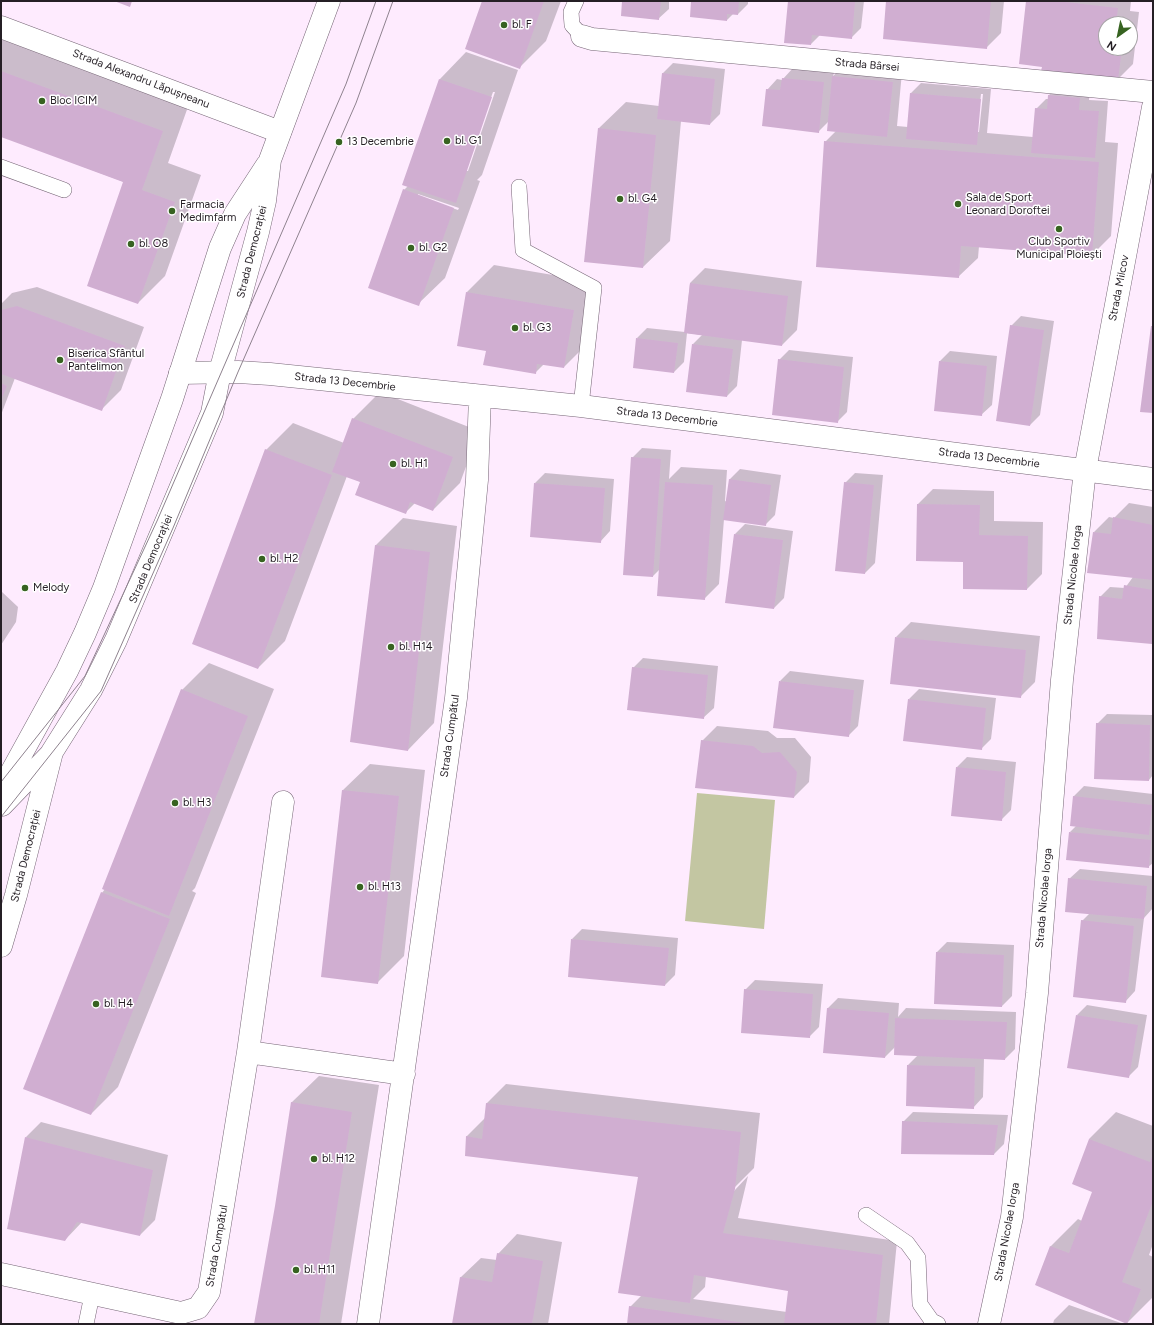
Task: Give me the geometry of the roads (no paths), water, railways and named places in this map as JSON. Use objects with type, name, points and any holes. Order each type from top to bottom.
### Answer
[{"type":"street","name":"Strada Democrației","points":[[1,946],[16,895],[52,752],[91,690],[116,640],[212,413],[220,372],[258,232],[265,201],[270,160],[329,1]]},
{"type":"street","name":"Strada Alexandru Lăpușneanu","points":[[1,26],[280,132]]},
{"type":"street","name":"Strada Bârsei","points":[[582,36],[600,40],[1153,92]]},
{"type":"street","name":"Strada Milcov","points":[[1085,470],[1153,107]]},
{"type":"street","name":"Strada Democrației","points":[[1,791],[67,671],[88,627],[104,588],[180,374],[220,248],[235,214],[270,160]]},
{"type":"street","name":"Strada 13 Decembrie","points":[[180,374],[220,372],[270,374],[581,406],[1153,479]]},
{"type":"street","name":"Strada Cumpătul","points":[[368,1324],[456,698],[477,480],[480,396]]},
{"type":"street","name":"Strada Nicolae Iorga","points":[[989,1324],[1012,1217],[1033,1024],[1062,680],[1085,470]]},
{"type":"street","points":[[1,806],[52,752]]},
{"type":"street","name":"Strada Cumpătul","points":[[1,1274],[92,1295],[181,1313],[198,1308],[209,1292],[248,1052],[283,802]]},
{"type":"street","points":[[248,1052],[404,1074]]},
{"type":"lane","points":[[576,1],[571,12],[572,25],[582,36]]},
{"type":"lane","points":[[1,167],[64,190]]},
{"type":"lane","points":[[519,187],[523,250],[594,288],[581,406]]},
{"type":"lane","points":[[866,1215],[907,1243],[918,1258],[920,1304],[932,1321],[938,1324]]},
{"type":"lane","points":[[86,1324],[92,1295]]},
{"type":"tram line","points":[[1,782],[85,676],[157,521],[346,84],[376,1]]},
{"type":"tram line","points":[[1,817],[101,691],[173,528],[238,372],[356,103],[393,1]]},
{"type":"place","name":"bl. F","points":[[504,25]]},
{"type":"place","name":"Bloc ICIM","points":[[42,101]]},
{"type":"place","name":"bl. G1","points":[[447,141]]},
{"type":"place","name":"13 Decembrie","points":[[339,142]]},
{"type":"place","name":"bl. G4","points":[[620,199]]},
{"type":"place","name":"Sala de Sport Leonard Doroftei","points":[[958,204]]},
{"type":"place","name":"Farmacia Medimfarm","points":[[172,211]]},
{"type":"place","name":"Club Sportiv Municipal Ploiești","points":[[1059,229]]},
{"type":"place","name":"bl. O8","points":[[131,244]]},
{"type":"place","name":"bl. G2","points":[[411,248]]},
{"type":"place","name":"bl. G3","points":[[515,328]]},
{"type":"place","name":"Biserica Sfântul Pantelimon","points":[[60,360]]},
{"type":"place","name":"bl. H1","points":[[393,464]]},
{"type":"place","name":"bl. H2","points":[[262,559]]},
{"type":"place","name":"Melody","points":[[25,588]]},
{"type":"place","name":"bl. H14","points":[[391,647]]},
{"type":"place","name":"bl. H3","points":[[175,803]]},
{"type":"place","name":"bl. H13","points":[[360,887]]},
{"type":"place","name":"bl. H4","points":[[96,1004]]},
{"type":"place","name":"bl. H12","points":[[314,1159]]},
{"type":"place","name":"bl. H11","points":[[296,1270]]}]
